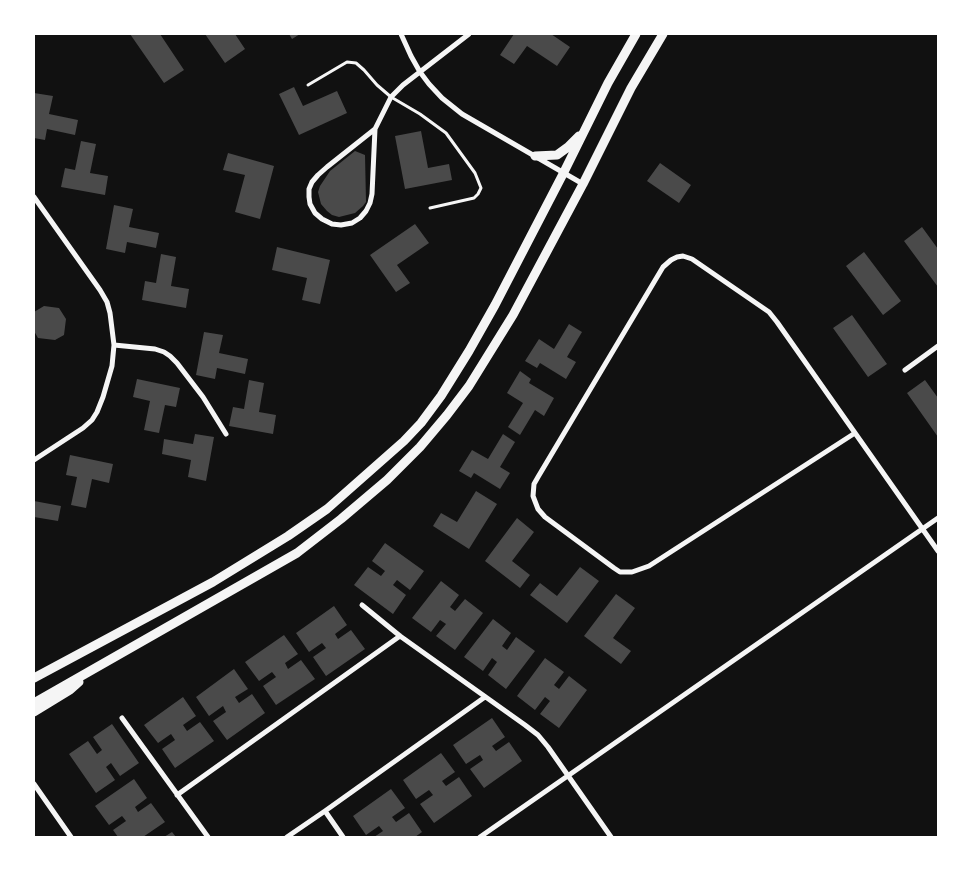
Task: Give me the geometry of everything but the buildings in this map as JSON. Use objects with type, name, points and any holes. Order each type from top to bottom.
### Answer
[{"type":"main road","points":[[34,678],[213,582],[288,536],[327,509],[404,441],[421,423],[441,396],[495,305],[608,83],[636,34]]},
{"type":"main road","points":[[34,703],[297,553],[388,480],[420,447],[469,386],[513,315],[583,184],[631,88],[663,34]]},
{"type":"main road","points":[[534,156],[551,156],[562,152],[585,129]]},
{"type":"main road","points":[[34,712],[70,690],[95,669]]},
{"type":"street","points":[[401,34],[420,72],[442,98],[462,114],[583,184]]},
{"type":"street","points":[[375,129],[327,166],[312,182],[309,189],[310,204],[315,213],[322,219],[332,224],[352,223],[366,211],[372,194],[375,129],[391,97],[403,85],[469,34]]},
{"type":"street","points":[[34,197],[107,302],[114,345],[112,366],[104,398],[92,420],[34,460]]},
{"type":"street","points":[[855,433],[649,566],[632,572],[620,572],[545,517],[538,509],[533,496],[534,484],[663,267],[677,257],[683,256],[692,259],[769,312],[855,433],[923,529],[938,551]]},
{"type":"street","points":[[114,345],[156,349],[170,356],[203,398],[226,434]]},
{"type":"street","points":[[905,370],[938,346]]},
{"type":"street","points":[[480,837],[938,518]]},
{"type":"street","points":[[362,605],[400,636],[538,736],[569,776],[611,837]]},
{"type":"street","points":[[177,795],[400,636]]},
{"type":"street","points":[[287,837],[485,697]]},
{"type":"street","points":[[122,718],[208,837]]},
{"type":"street","points":[[34,784],[71,837]]},
{"type":"street","points":[[325,811],[343,837]]},
{"type":"lane","points":[[308,84],[347,62],[356,63],[391,97],[420,114],[446,133],[475,173],[481,188],[474,198],[430,208]]}]
